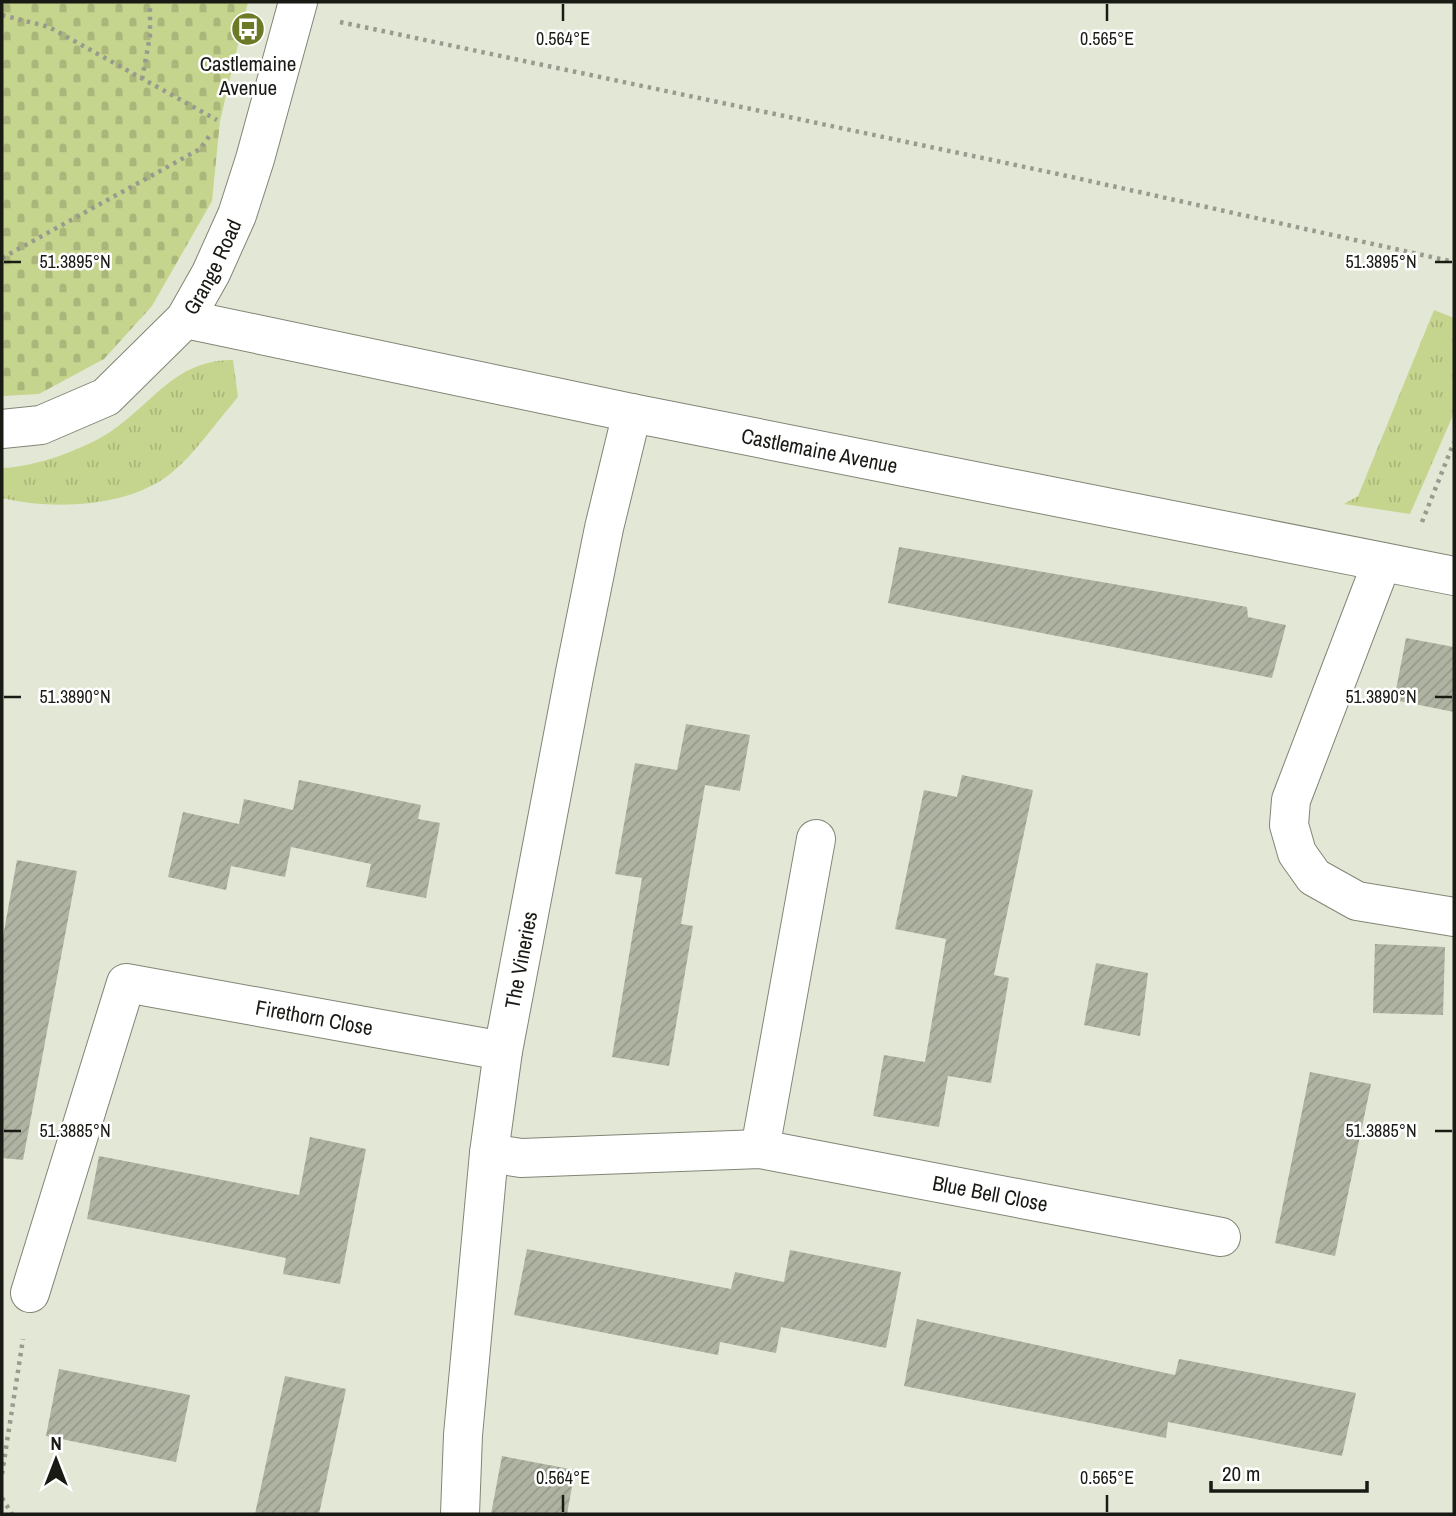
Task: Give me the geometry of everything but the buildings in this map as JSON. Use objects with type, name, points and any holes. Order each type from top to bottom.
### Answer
[{"type":"street","name":"Grange Road","points":[[2,429],[41,425],[106,397],[185,320],[211,273],[237,215],[256,159],[296,7]]},
{"type":"street","name":"Castlemaine Avenue","points":[[185,320],[632,413],[1454,576]]},
{"type":"street","name":"The Vineries","points":[[460,1514],[463,1435],[489,1153],[503,1051],[604,528],[632,413]]},
{"type":"street","points":[[1393,564],[1291,800],[1289,825],[1297,853],[1314,877],[1357,901],[1454,917]]},
{"type":"street","points":[[760,1149],[816,839]]},
{"type":"street","name":"Firethorn Close","points":[[30,1293],[126,983],[503,1051]]},
{"type":"street","name":"Blue Bell Close","points":[[489,1153],[521,1158],[760,1149],[1221,1237]]},
{"type":"path","points":[[142,79],[150,36],[150,2]]},
{"type":"path","points":[[296,7],[1454,262]]},
{"type":"path","points":[[2,15],[49,27],[220,121],[200,149],[2,258]]},
{"type":"path","points":[[1393,564],[1454,442]]},
{"type":"path","points":[[2,1474],[30,1293]]},
{"type":"path","points":[[2,1498],[12,1514]]},
{"type":"green space","points":[[2,2],[248,2],[220,121],[212,201],[152,306],[104,359],[39,394],[2,396]]},
{"type":"green space","points":[[1434,310],[1454,318],[1454,413],[1410,514],[1344,504],[1358,496]]},
{"type":"green space","points":[[233,360],[238,397],[188,457],[170,474],[152,485],[111,500],[66,505],[2,498],[2,468],[43,461],[86,445],[125,421],[180,375],[195,367]]},
{"type":"place","name":"Castlemaine Avenue","points":[[248,29]]}]
